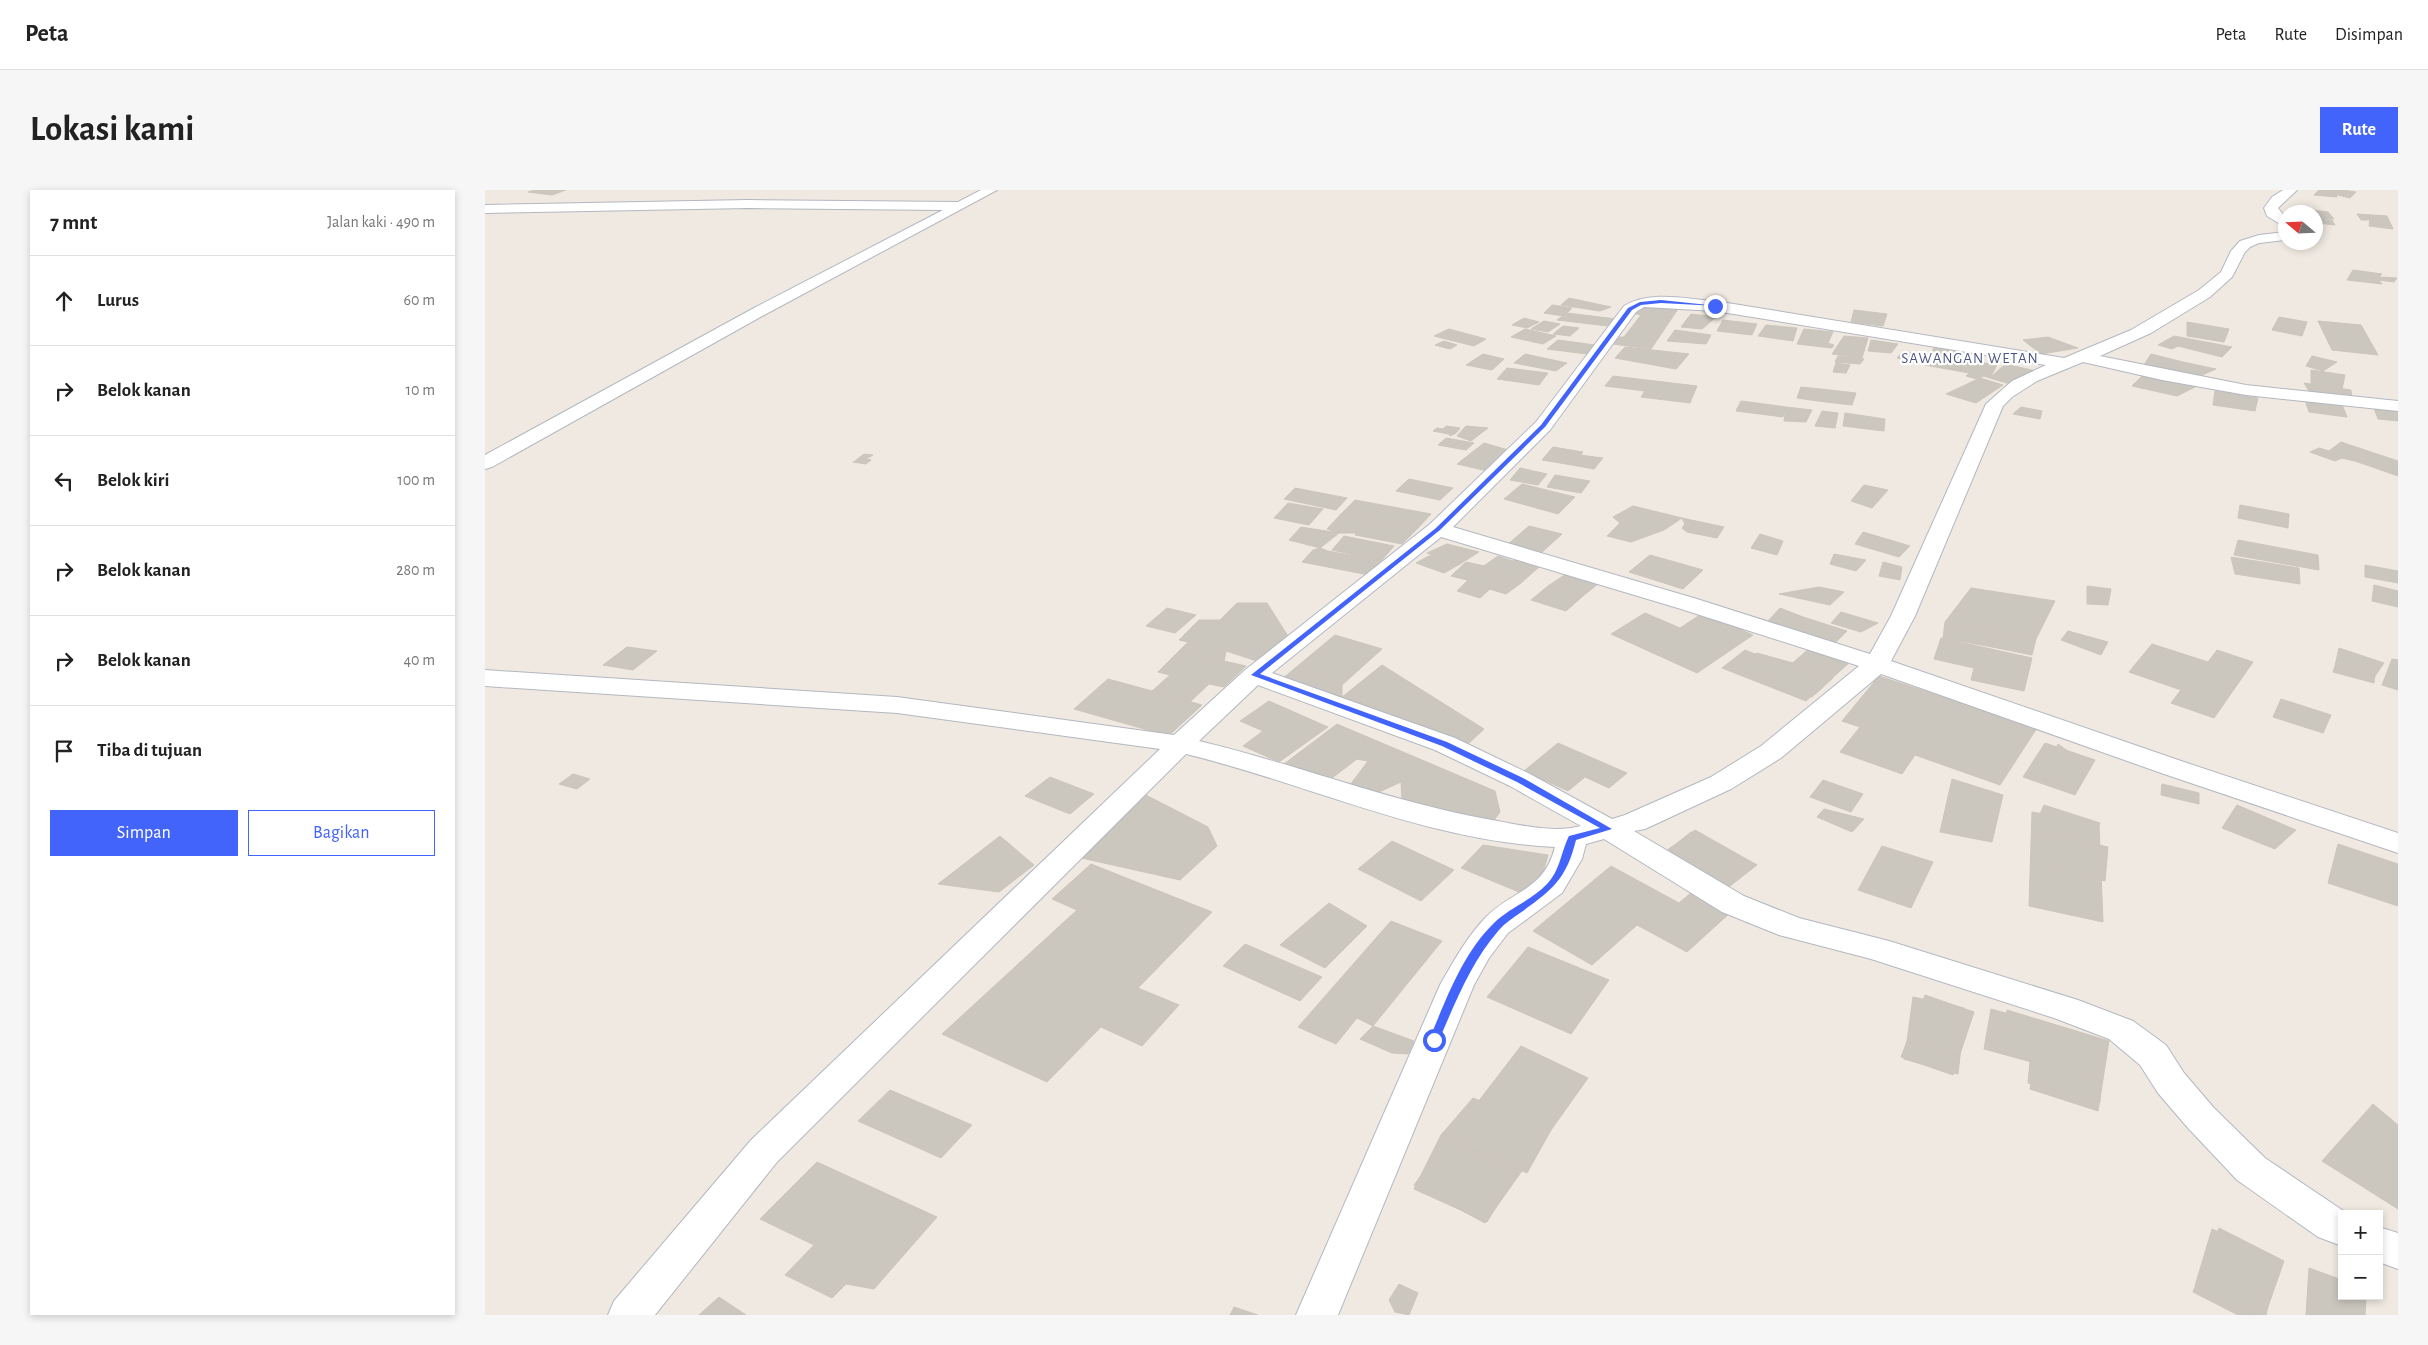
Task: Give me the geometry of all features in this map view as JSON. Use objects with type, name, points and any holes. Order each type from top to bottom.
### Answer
[{"type":"street","points":[[485,463],[752,316],[991,190]]},
{"type":"street","points":[[2278,218],[2272,213],[2271,208],[2277,200],[2291,190]]},
{"type":"street","points":[[485,209],[748,204],[959,206]]},
{"type":"street","points":[[485,678],[645,690],[897,705],[1092,730],[1181,744],[1247,761],[1370,801],[1445,822],[1529,836],[1572,838],[1635,822],[1721,783],[1771,752],[1877,664],[1903,616],[1975,454],[1995,404],[2003,395],[2034,376],[2103,349],[2189,303],[2224,278],[2235,262],[2239,250],[2245,244],[2254,240],[2278,237]]},
{"type":"street","points":[[629,1315],[764,1151],[1181,744],[1254,675],[1438,529],[1543,426],[1564,401],[1604,342],[1630,309],[1640,303],[1697,304],[1765,313],[2065,363]]},
{"type":"street","points":[[2082,357],[2162,375],[2246,390],[2398,406]]},
{"type":"street","points":[[1438,529],[1689,604],[1877,664],[2174,768],[2398,843]]},
{"type":"street","points":[[1254,675],[1445,744],[1520,780],[1608,829],[1733,904],[1749,911],[1790,927],[1877,949],[2066,1008],[2121,1030],[2153,1055],[2171,1083],[2201,1118],[2251,1169],[2338,1227]]},
{"type":"street","points":[[1317,1315],[1457,986],[1477,951],[1497,925],[1551,886],[1567,859],[1572,838]]},
{"type":"street","points":[[2383,1246],[2398,1252]]},
{"type":"building","points":[[535,190],[566,190],[552,195],[528,192]]},
{"type":"building","points":[[2318,190],[2342,190],[2356,192],[2350,198]]},
{"type":"building","points":[[2318,191],[2336,194],[2337,197],[2314,195]]},
{"type":"building","points":[[2323,211],[2328,212],[2334,219],[2323,218]]},
{"type":"building","points":[[2357,214],[2387,216],[2393,229],[2369,226],[2370,220],[2361,220]]},
{"type":"building","points":[[2323,219],[2332,220],[2335,225],[2323,224]]},
{"type":"building","points":[[2353,270],[2382,274],[2379,277],[2397,278],[2394,282],[2379,280],[2382,284],[2347,280]]},
{"type":"building","points":[[1569,298],[1611,307],[1600,311],[1561,305]]},
{"type":"building","points":[[1649,303],[1680,306],[1651,349],[1605,343],[1612,337],[1624,337],[1641,315],[1632,313]]},
{"type":"building","points":[[1552,305],[1572,308],[1564,316],[1544,313]]},
{"type":"building","points":[[1854,310],[1887,314],[1883,326],[1851,322]]},
{"type":"building","points":[[1567,313],[1616,319],[1608,326],[1557,320]]},
{"type":"building","points":[[1691,314],[1716,317],[1702,329],[1681,327]]},
{"type":"building","points":[[2279,317],[2307,322],[2302,336],[2272,330]]},
{"type":"building","points":[[1524,318],[1539,322],[1527,328],[1512,325]]},
{"type":"building","points":[[1723,320],[1757,324],[1752,335],[1717,331]]},
{"type":"building","points":[[1544,321],[1560,324],[1548,332],[1531,329]]},
{"type":"building","points":[[2318,321],[2361,325],[2378,355],[2332,350]]},
{"type":"building","points":[[2187,322],[2229,329],[2224,342],[2187,336]]},
{"type":"building","points":[[1766,325],[1797,328],[1793,341],[1758,336]]},
{"type":"building","points":[[1563,326],[1579,328],[1570,336],[1553,334]]},
{"type":"building","points":[[1449,329],[1486,339],[1474,346],[1434,336]]},
{"type":"building","points":[[1525,329],[1556,336],[1543,344],[1511,337]]},
{"type":"building","points":[[1804,329],[1833,332],[1828,343],[1834,345],[1832,348],[1797,344]]},
{"type":"building","points":[[1675,330],[1711,335],[1706,344],[1667,341]]},
{"type":"building","points":[[1844,336],[1868,338],[1862,358],[1832,354]]},
{"type":"building","points":[[2174,336],[2232,347],[2222,357],[2178,346],[2172,349],[2158,345]]},
{"type":"building","points":[[2048,337],[2078,348],[2041,354],[2023,340]]},
{"type":"building","points":[[1558,340],[1595,345],[1587,354],[1547,349]]},
{"type":"building","points":[[1871,340],[1898,344],[1891,353],[1868,351]]},
{"type":"building","points":[[1444,341],[1457,345],[1450,349],[1435,345]]},
{"type":"building","points":[[1936,344],[1965,348],[1960,359],[1997,365],[1990,378],[1984,376],[1977,379],[1966,376],[1969,373],[1925,365]]},
{"type":"building","points":[[1625,347],[1689,354],[1676,369],[1615,358]]},
{"type":"building","points":[[1903,351],[1930,356],[1926,363],[1897,358]]},
{"type":"building","points":[[1483,354],[1504,359],[1492,370],[1466,365]]},
{"type":"building","points":[[1525,354],[1567,363],[1556,371],[1514,363]]},
{"type":"building","points":[[2151,354],[2216,369],[2200,376],[2144,365]]},
{"type":"building","points":[[1838,356],[1864,359],[1860,364],[1835,362]]},
{"type":"building","points":[[2312,356],[2337,362],[2323,371],[2306,366]]},
{"type":"building","points":[[1836,363],[1850,365],[1846,373],[1833,372]]},
{"type":"building","points":[[2005,364],[2036,371],[2010,384],[1990,378]]},
{"type":"building","points":[[1507,368],[1548,373],[1539,385],[1497,379]]},
{"type":"building","points":[[2311,370],[2345,375],[2342,389],[2311,384]]},
{"type":"building","points":[[2144,374],[2197,386],[2177,396],[2132,386]]},
{"type":"building","points":[[1613,376],[1697,386],[1690,403],[1641,397],[1645,391],[1605,386]]},
{"type":"building","points":[[1980,378],[2003,385],[1976,403],[1946,394]]},
{"type":"building","points":[[2304,383],[2351,390],[2352,400],[2309,391]]},
{"type":"building","points":[[1801,387],[1821,389],[1818,401],[1797,398]]},
{"type":"building","points":[[1821,389],[1856,393],[1852,405],[1818,401]]},
{"type":"building","points":[[2215,391],[2258,398],[2255,411],[2213,405]]},
{"type":"building","points":[[2304,397],[2341,402],[2347,417],[2309,412]]},
{"type":"building","points":[[1741,401],[1764,404],[1760,414],[1736,411]]},
{"type":"building","points":[[1764,404],[1786,407],[1783,417],[1760,414]]},
{"type":"building","points":[[1786,407],[1812,410],[1806,422],[1784,421]]},
{"type":"building","points":[[2021,407],[2042,411],[2040,419],[2013,414]]},
{"type":"building","points":[[2374,408],[2398,411],[2398,421],[2378,419]]},
{"type":"building","points":[[1822,411],[1838,413],[1835,428],[1815,426]]},
{"type":"building","points":[[1845,413],[1885,419],[1884,431],[1843,426]]},
{"type":"building","points":[[1446,426],[1460,428],[1450,436],[1449,434],[1433,431],[1437,428],[1443,429]]},
{"type":"building","points":[[1466,426],[1488,428],[1471,441],[1457,436]]},
{"type":"building","points":[[1446,438],[1474,443],[1466,450],[1438,445]]},
{"type":"building","points":[[2341,442],[2398,461],[2398,476],[2355,461],[2342,458],[2335,461],[2310,452],[2319,448],[2329,451]]},
{"type":"building","points":[[1484,443],[1512,451],[1492,472],[1457,464]]},
{"type":"building","points":[[1553,447],[1583,452],[1572,465],[1542,460]]},
{"type":"building","points":[[864,454],[873,455],[866,459],[871,460],[866,464],[853,462],[858,461],[855,461]]},
{"type":"building","points":[[1580,455],[1603,458],[1594,469],[1572,465]]},
{"type":"building","points":[[1520,468],[1547,474],[1538,485],[1510,480]]},
{"type":"building","points":[[1555,475],[1590,481],[1581,493],[1547,487]]},
{"type":"building","points":[[1409,479],[1453,488],[1440,500],[1396,491]]},
{"type":"building","points":[[1522,484],[1575,497],[1558,514],[1504,499]]},
{"type":"building","points":[[1864,485],[1888,490],[1872,508],[1851,501]]},
{"type":"building","points":[[1295,488],[1347,498],[1336,510],[1284,499]]},
{"type":"building","points":[[1355,500],[1431,514],[1418,528],[1341,514]]},
{"type":"building","points":[[1288,503],[1323,509],[1309,525],[1274,518]]},
{"type":"building","points":[[2240,505],[2289,514],[2288,528],[2238,518]]},
{"type":"building","points":[[1633,506],[1682,518],[1664,530],[1631,542],[1607,536],[1620,523],[1613,517]]},
{"type":"building","points":[[1341,514],[1368,519],[1356,533],[1339,533],[1327,529]]},
{"type":"building","points":[[1682,518],[1724,527],[1717,538],[1687,532],[1682,528],[1685,524]]},
{"type":"building","points":[[1368,519],[1418,528],[1402,544],[1355,535]]},
{"type":"building","points":[[1529,526],[1562,534],[1540,554],[1507,545]]},
{"type":"building","points":[[1301,527],[1339,533],[1320,548],[1289,540]]},
{"type":"building","points":[[1863,532],[1910,546],[1899,557],[1855,544]]},
{"type":"building","points":[[1760,534],[1783,541],[1777,555],[1751,548]]},
{"type":"building","points":[[1344,536],[1394,546],[1381,561],[1332,550]]},
{"type":"building","points":[[2238,540],[2318,555],[2319,570],[2234,555]]},
{"type":"building","points":[[1447,544],[1479,552],[1460,564],[1427,553]]},
{"type":"building","points":[[1320,548],[1381,561],[1369,575],[1302,562],[1313,550]]},
{"type":"building","points":[[1834,554],[1866,560],[1856,571],[1830,564]]},
{"type":"building","points":[[1431,555],[1460,564],[1444,573],[1416,563]]},
{"type":"building","points":[[1519,555],[1537,560],[1531,565],[1539,567],[1521,583],[1478,570],[1498,556],[1513,561]]},
{"type":"building","points":[[1650,555],[1703,570],[1683,589],[1629,572]]},
{"type":"building","points":[[2231,557],[2299,568],[2300,584],[2235,574]]},
{"type":"building","points":[[1466,562],[1485,566],[1467,580],[1451,576]]},
{"type":"building","points":[[1883,562],[1902,567],[1900,580],[1879,576]]},
{"type":"building","points":[[2365,565],[2398,571],[2398,583],[2365,577]]},
{"type":"building","points":[[1476,570],[1521,583],[1506,594],[1466,582]]},
{"type":"building","points":[[1566,574],[1599,583],[1583,596],[1548,586]]},
{"type":"building","points":[[1466,582],[1490,589],[1480,598],[1457,591]]},
{"type":"building","points":[[2374,585],[2398,591],[2398,607],[2372,601]]},
{"type":"building","points":[[1548,586],[1583,596],[1566,611],[1531,600]]},
{"type":"building","points":[[2087,586],[2111,589],[2108,605],[2087,604]]},
{"type":"building","points":[[1819,587],[1844,592],[1830,605],[1779,594]]},
{"type":"building","points":[[1971,588],[2055,601],[2036,639],[1945,622]]},
{"type":"building","points":[[1237,603],[1267,603],[1288,636],[1257,661],[1226,651],[1224,661],[1179,651],[1188,642],[1179,640],[1199,620],[1220,620]]},
{"type":"building","points":[[1167,608],[1196,615],[1175,633],[1146,626]]},
{"type":"building","points":[[1780,608],[1847,631],[1833,645],[1766,623]]},
{"type":"building","points":[[1841,612],[1878,623],[1861,632],[1831,623]]},
{"type":"building","points":[[1645,613],[1680,628],[1703,613],[1753,635],[1697,673],[1611,634]]},
{"type":"building","points":[[1945,622],[1997,631],[1992,647],[1943,638]]},
{"type":"building","points":[[1997,631],[2036,639],[2032,655],[1992,647]]},
{"type":"building","points":[[2068,631],[2108,642],[2101,655],[2061,640]]},
{"type":"building","points":[[1335,635],[1382,649],[1342,685],[1294,669]]},
{"type":"building","points":[[1941,638],[2032,658],[2024,691],[1971,680],[1974,668],[1934,659]]},
{"type":"building","points":[[2152,644],[2208,662],[2217,650],[2253,662],[2214,718],[2171,703],[2181,690],[2129,672]]},
{"type":"building","points":[[627,647],[657,651],[633,670],[603,665]]},
{"type":"building","points":[[2339,648],[2384,663],[2375,676],[2335,666]]},
{"type":"building","points":[[1809,649],[1848,664],[1806,701],[1722,668],[1745,650],[1788,667]]},
{"type":"building","points":[[1808,650],[1845,664],[1823,674],[1793,663]]},
{"type":"building","points":[[1179,651],[1246,666],[1224,687],[1209,684],[1190,702],[1152,691],[1170,675],[1158,672]]},
{"type":"building","points":[[1757,653],[1793,663],[1771,682],[1737,669]]},
{"type":"building","points":[[2392,659],[2398,660],[2398,690],[2382,685]]},
{"type":"building","points":[[1793,663],[1833,678],[1812,697],[1771,682]]},
{"type":"building","points":[[1382,665],[1484,729],[1468,744],[1342,697]]},
{"type":"building","points":[[2335,666],[2375,676],[2374,683],[2333,672]]},
{"type":"building","points":[[1294,669],[1342,685],[1342,697],[1282,679]]},
{"type":"building","points":[[1879,676],[2037,728],[2000,785],[1915,755],[1902,774],[1840,752],[1860,727],[1842,721]]},
{"type":"building","points":[[1108,679],[1202,705],[1164,740],[1162,734],[1074,709]]},
{"type":"building","points":[[2281,699],[2331,715],[2323,733],[2273,717]]},
{"type":"building","points":[[1269,701],[1328,727],[1279,762],[1243,746],[1263,731],[1240,721]]},
{"type":"building","points":[[1337,724],[1495,791],[1500,812],[1490,826],[1402,800],[1401,782],[1379,792],[1350,785],[1368,761],[1357,759],[1328,781],[1284,764]]},
{"type":"building","points":[[1558,743],[1627,773],[1609,788],[1585,777],[1568,791],[1524,771]]},
{"type":"building","points":[[2045,743],[2095,760],[2075,795],[2023,777]]},
{"type":"building","points":[[2058,744],[2087,765],[2077,790],[2042,779]]},
{"type":"building","points":[[573,774],[590,779],[577,789],[559,784]]},
{"type":"building","points":[[1050,777],[1094,794],[1070,814],[1025,796]]},
{"type":"building","points":[[1952,779],[2003,795],[1992,842],[1940,832]]},
{"type":"building","points":[[1823,780],[1863,794],[1851,812],[1810,797]]},
{"type":"building","points":[[2162,784],[2199,793],[2199,804],[2161,795]]},
{"type":"building","points":[[1142,793],[1208,827],[1217,846],[1180,880],[1077,857]]},
{"type":"building","points":[[2044,805],[2100,823],[2093,841],[2036,823]]},
{"type":"building","points":[[2237,805],[2296,830],[2275,849],[2222,828]]},
{"type":"building","points":[[1824,809],[1864,819],[1852,832],[1817,817]]},
{"type":"building","points":[[2032,812],[2099,824],[2103,922],[2029,906]]},
{"type":"building","points":[[1695,830],[1757,865],[1721,893],[1659,856]]},
{"type":"building","points":[[2036,831],[2108,847],[2105,881],[2031,861]]},
{"type":"building","points":[[1691,832],[1747,861],[1716,889],[1659,858]]},
{"type":"building","points":[[1000,836],[1034,865],[999,892],[938,884]]},
{"type":"building","points":[[1392,841],[1454,870],[1421,901],[1358,869]]},
{"type":"building","points":[[2338,844],[2398,864],[2398,906],[2328,883]]},
{"type":"building","points":[[1483,845],[1548,855],[1541,880],[1519,892],[1461,868]]},
{"type":"building","points":[[1882,846],[1933,862],[1911,908],[1858,890]]},
{"type":"building","points":[[1091,864],[1212,912],[1138,988],[1179,1005],[1142,1046],[1101,1027],[1047,1082],[942,1034],[1077,910],[1052,899]]},
{"type":"building","points":[[1611,866],[1679,903],[1692,892],[1731,912],[1687,952],[1637,925],[1592,965],[1533,931]]},
{"type":"building","points":[[1329,903],[1367,926],[1325,968],[1280,945]]},
{"type":"building","points":[[1391,921],[1442,941],[1373,1026],[1357,1018],[1336,1044],[1298,1027]]},
{"type":"building","points":[[1245,944],[1322,977],[1300,1001],[1223,966]]},
{"type":"building","points":[[1528,947],[1609,980],[1571,1034],[1487,997]]},
{"type":"building","points":[[1925,995],[1974,1012],[1953,1075],[1901,1057]]},
{"type":"building","points":[[1913,997],[1964,1008],[1960,1056],[1907,1041]]},
{"type":"building","points":[[1991,1009],[2101,1040],[2101,1081],[1984,1049]]},
{"type":"building","points":[[2007,1010],[2109,1041],[2098,1111],[2030,1089],[2035,1062],[1997,1050]]},
{"type":"building","points":[[1373,1026],[1414,1041],[1408,1054],[1392,1053],[1360,1039]]},
{"type":"building","points":[[1907,1041],[1960,1056],[1958,1074],[1904,1059]]},
{"type":"building","points":[[1521,1046],[1588,1078],[1485,1223],[1414,1185]]},
{"type":"building","points":[[2030,1062],[2101,1081],[2100,1102],[2028,1083]]},
{"type":"building","points":[[890,1090],[972,1125],[941,1158],[858,1121]]},
{"type":"building","points":[[1473,1098],[1551,1130],[1527,1173],[1441,1135]]},
{"type":"building","points":[[2373,1104],[2398,1125],[2398,1209],[2322,1161]]},
{"type":"building","points":[[1441,1135],[1518,1170],[1487,1222],[1414,1189]]},
{"type":"building","points":[[817,1162],[937,1217],[874,1289],[846,1284],[832,1298],[785,1275],[814,1245],[760,1219]]},
{"type":"building","points":[[2219,1228],[2284,1261],[2265,1315],[2238,1315],[2193,1292]]},
{"type":"building","points":[[2212,1229],[2279,1259],[2266,1315],[2257,1315],[2195,1286]]},
{"type":"building","points":[[2309,1268],[2338,1279],[2338,1300],[2366,1300],[2365,1315],[2306,1315]]},
{"type":"building","points":[[1399,1284],[1418,1293],[1409,1315],[1395,1312],[1389,1300]]},
{"type":"building","points":[[719,1297],[746,1315],[699,1315]]},
{"type":"building","points":[[1234,1307],[1258,1315],[1230,1315]]},
{"type":"district","name":"SAWANGAN WETAN","points":[[1970,358]]},
{"type":"route","points":[[1434,1040],[1457,986],[1477,951],[1497,925],[1551,886],[1567,859],[1572,838],[1608,829],[1520,780],[1445,744],[1254,675],[1438,529],[1543,426],[1564,401],[1604,342],[1630,309],[1640,303],[1661,302],[1687,302],[1715,306]]}]
